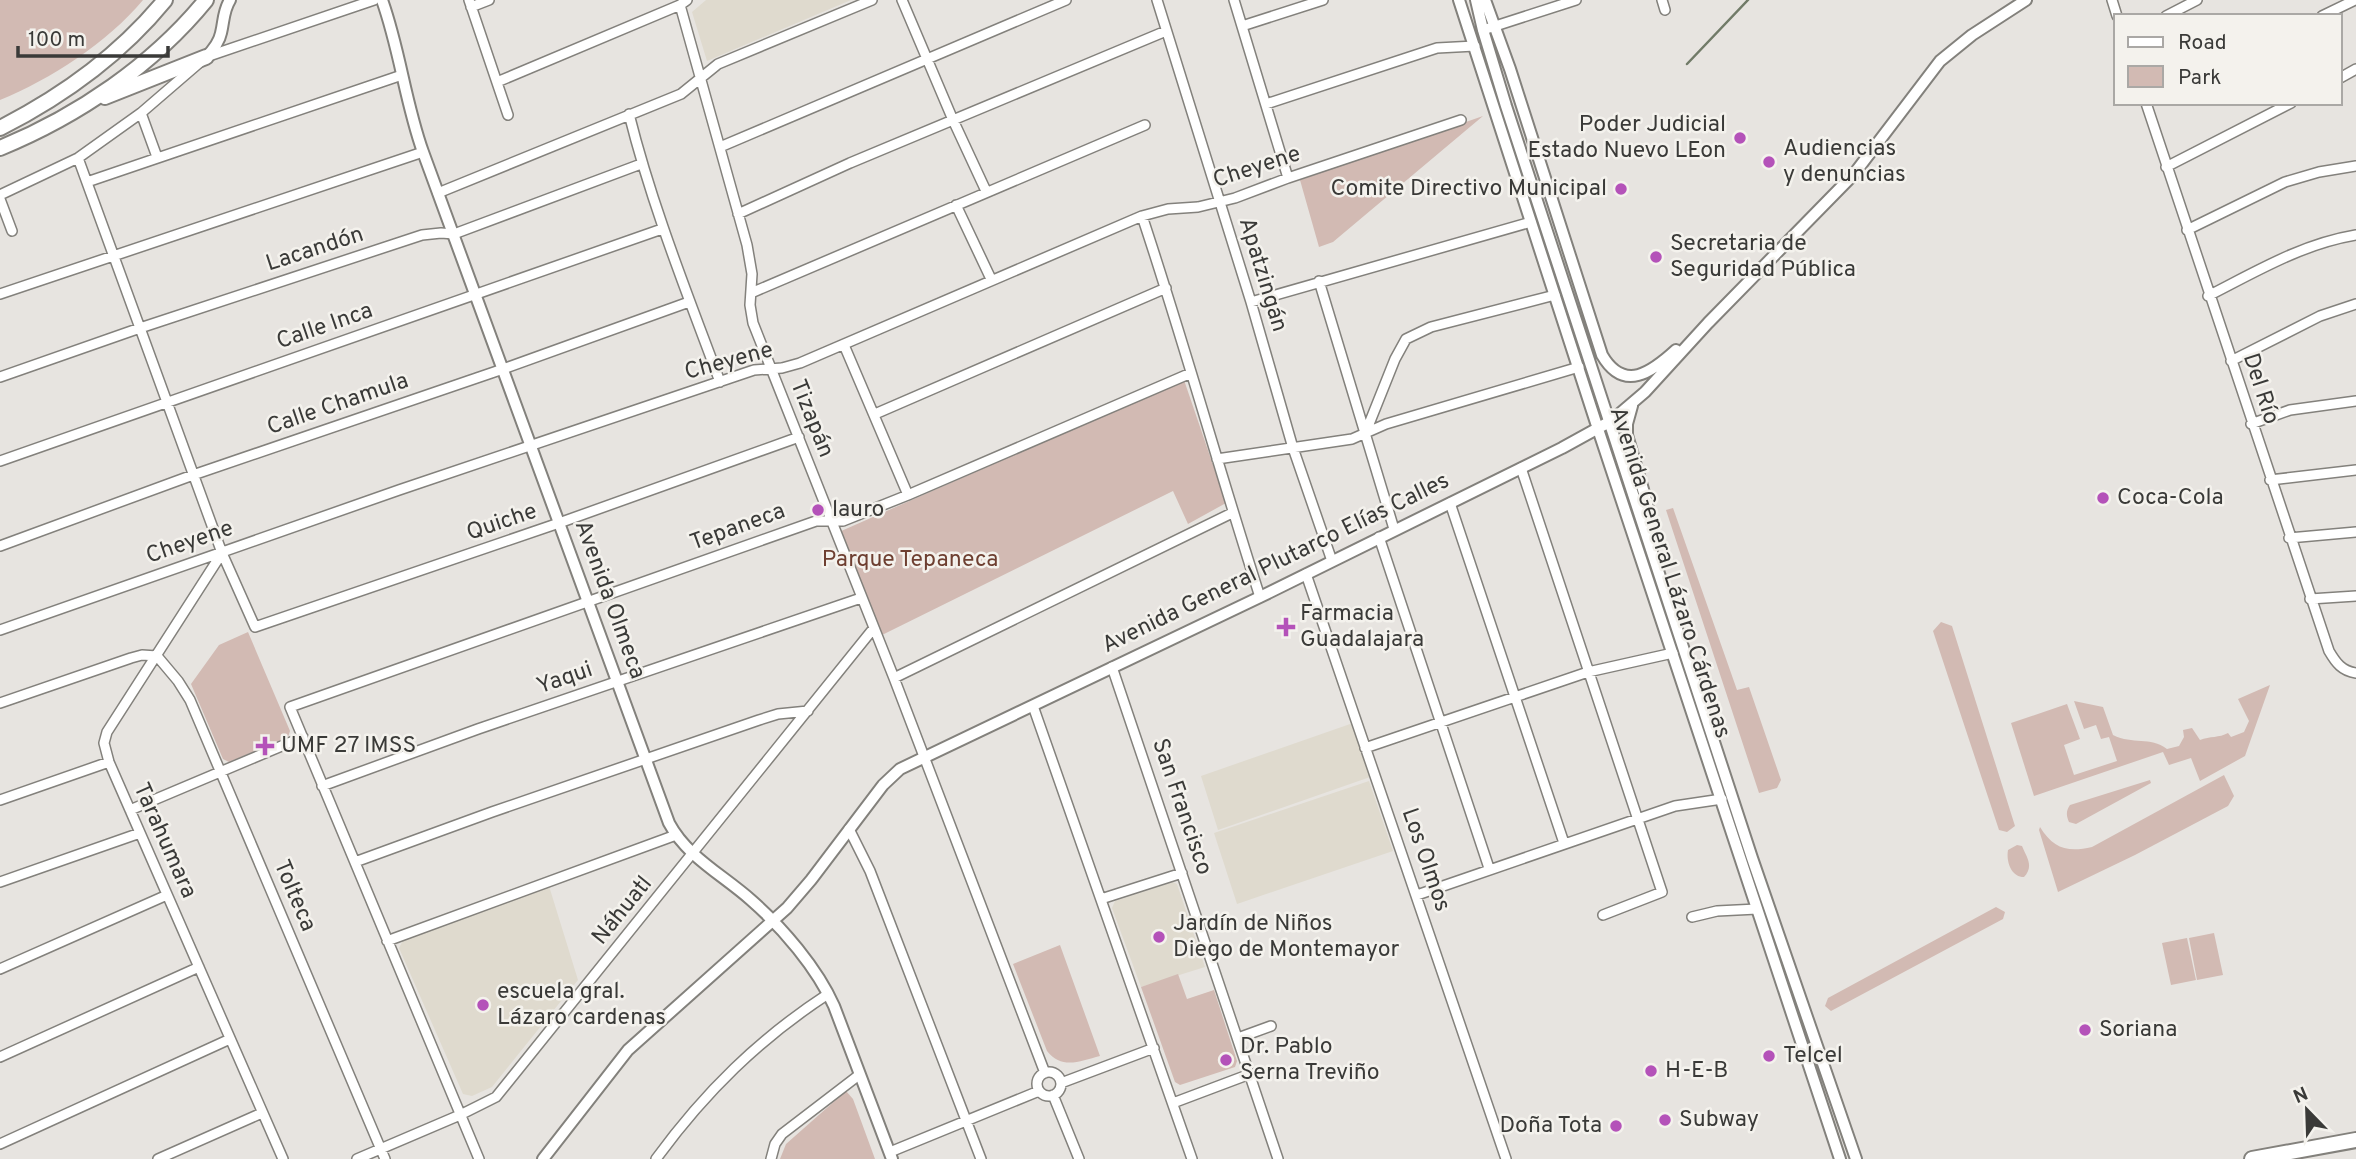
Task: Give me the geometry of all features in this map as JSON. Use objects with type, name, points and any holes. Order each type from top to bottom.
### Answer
[{"type":"main road","points":[[0,128],[29,113],[96,69],[145,24],[165,0]]},
{"type":"main road","points":[[0,148],[38,132],[84,105],[162,48],[206,0]]},
{"type":"main road","points":[[84,105],[206,57]]},
{"type":"main road","points":[[2252,1159],[2356,1140]]},
{"type":"street","points":[[12,232],[0,197],[78,158],[141,113],[216,47],[230,0]]},
{"type":"street","points":[[206,57],[374,0]]},
{"type":"street","name":"Avenida Olmeca","points":[[382,0],[396,43],[409,110],[422,152],[587,603],[676,835],[694,854],[751,900],[772,921],[816,975],[828,994],[891,1156]]},
{"type":"street","points":[[489,0],[470,3],[508,115]]},
{"type":"street","points":[[438,192],[681,94],[718,64],[872,0]]},
{"type":"street","points":[[902,0],[986,191]]},
{"type":"street","points":[[720,147],[1066,0]]},
{"type":"street","name":"Apatzingán","points":[[1157,0],[1251,302],[1293,448],[1332,561]]},
{"type":"street","points":[[1234,0],[1288,177]]},
{"type":"street","points":[[1241,26],[1323,0]]},
{"type":"street","name":"Avenida General Lázaro Cárdenas","points":[[1459,0],[1840,1159]]},
{"type":"street","name":"Avenida General Lázaro Cárdenas","points":[[1476,0],[1483,30],[1538,202],[1856,1159]]},
{"type":"street","points":[[1485,0],[1602,355],[1614,371],[1633,377],[1652,370],[1708,323]]},
{"type":"street","points":[[1483,30],[1576,0]]},
{"type":"street","points":[[1662,0],[1665,10]]},
{"type":"street","name":"Avenida General Plutarco Elías Calles","points":[[543,1159],[628,1050],[798,897],[891,776],[923,757],[1260,597],[1611,421],[1633,404],[1854,174],[1940,61],[1972,35],[2026,0]]},
{"type":"street","points":[[2170,14],[2197,0]]},
{"type":"street","points":[[2326,14],[2355,0]]},
{"type":"street","points":[[497,82],[684,3]]},
{"type":"street","name":"Tizapán","points":[[684,3],[751,265],[751,315],[1045,1073]]},
{"type":"street","points":[[738,214],[850,163],[1166,31]]},
{"type":"street","points":[[1266,104],[1437,48],[1475,46]]},
{"type":"street","points":[[87,182],[402,75]]},
{"type":"street","name":"Del Río","points":[[2147,105],[2208,296],[2329,651],[2335,662],[2346,671],[2356,673]]},
{"type":"street","points":[[2166,167],[2287,105]]},
{"type":"street","points":[[141,113],[157,157]]},
{"type":"street","points":[[629,114],[641,164],[662,229],[720,382]]},
{"type":"street","name":"Cheyene","points":[[0,630],[529,445],[754,370],[782,368],[800,363],[1142,216],[1168,209],[1198,207],[1243,195],[1288,177],[1461,120]]},
{"type":"street","points":[[751,293],[1145,125]]},
{"type":"street","points":[[0,294],[422,152]]},
{"type":"street","points":[[78,158],[222,552]]},
{"type":"street","name":"Lacandón","points":[[0,377],[422,235],[454,234],[641,164]]},
{"type":"street","points":[[2187,230],[2285,182],[2319,172],[2356,166]]},
{"type":"street","points":[[1538,202],[1546,184]]},
{"type":"street","points":[[956,205],[992,279]]},
{"type":"street","points":[[1142,216],[1260,597]]},
{"type":"street","points":[[1251,302],[1531,222]]},
{"type":"street","name":"Calle Inca","points":[[0,461],[662,229]]},
{"type":"street","points":[[2208,296],[2293,253],[2331,239],[2356,235]]},
{"type":"street","points":[[1569,295],[1576,272]]},
{"type":"street","points":[[1319,281],[1394,529]]},
{"type":"street","points":[[875,414],[1166,288]]},
{"type":"street","points":[[1365,433],[1395,359],[1406,340],[1431,327],[1555,295]]},
{"type":"street","name":"Calle Chamula","points":[[0,546],[194,475],[689,302]]},
{"type":"street","points":[[2231,361],[2320,316],[2356,304]]},
{"type":"street","points":[[844,345],[908,495]]},
{"type":"street","points":[[1217,459],[1339,442],[1386,424],[1579,367]]},
{"type":"street","name":"Tepaneca","points":[[303,737],[290,707],[816,521],[843,521],[1191,373]]},
{"type":"street","points":[[2251,424],[2290,410],[2356,401]]},
{"type":"street","points":[[1633,404],[1627,435],[1647,503],[1656,560]]},
{"type":"street","name":"Quiche","points":[[222,552],[256,627],[799,437]]},
{"type":"street","points":[[1521,468],[1662,892],[1603,915]]},
{"type":"street","points":[[2270,480],[2356,470]]},
{"type":"street","points":[[1450,503],[1564,843]]},
{"type":"street","points":[[894,678],[1233,513]]},
{"type":"street","points":[[2290,538],[2356,532]]},
{"type":"street","points":[[1379,537],[1489,868]]},
{"type":"street","name":"Tarahumara","points":[[222,552],[107,732],[104,743],[109,762],[283,1159]]},
{"type":"street","name":"Los Olmos","points":[[1306,574],[1506,1159]]},
{"type":"street","points":[[2310,599],[2356,596]]},
{"type":"street","name":"Yaqui","points":[[322,786],[861,598]]},
{"type":"street","name":"Náhuatl","points":[[357,1159],[460,1115],[496,1097],[507,1086],[873,629]]},
{"type":"street","points":[[1365,748],[1588,672],[1673,653]]},
{"type":"street","points":[[0,703],[131,659],[157,656]]},
{"type":"street","name":"Tolteca","points":[[157,656],[184,690],[385,1159]]},
{"type":"street","name":"San Francisco","points":[[1112,667],[1278,1159]]},
{"type":"street","points":[[1033,706],[1192,1159]]},
{"type":"street","points":[[355,862],[778,714],[808,712]]},
{"type":"street","points":[[130,810],[303,737],[479,1159]]},
{"type":"street","points":[[0,800],[109,762]]},
{"type":"street","points":[[1417,895],[1636,818],[1675,806],[1722,799]]},
{"type":"street","points":[[849,829],[870,871],[981,1159]]},
{"type":"street","points":[[0,882],[140,833]]},
{"type":"street","points":[[387,941],[676,835]]},
{"type":"street","points":[[1101,899],[1182,873]]},
{"type":"street","points":[[0,969],[167,895]]},
{"type":"street","points":[[1692,917],[1717,911],[1757,909]]},
{"type":"street","points":[[1767,939],[1765,932],[1772,937],[1793,975]]},
{"type":"street","points":[[0,1057],[199,967]]},
{"type":"street","points":[[656,1159],[706,1095],[785,1025],[828,994]]},
{"type":"street","points":[[1238,1038],[1270,1026]]},
{"type":"street","points":[[0,1144],[230,1039]]},
{"type":"street","points":[[1061,1083],[1154,1048]]},
{"type":"street","points":[[1045,1073],[1054,1073],[1061,1083],[1060,1090],[1047,1096],[1039,1091],[1038,1079],[1045,1073]]},
{"type":"street","points":[[1173,1103],[1250,1074]]},
{"type":"street","points":[[771,1159],[775,1144],[782,1134],[859,1075]]},
{"type":"street","points":[[891,1156],[966,1120],[1039,1091]]},
{"type":"street","points":[[1054,1095],[1079,1159]]},
{"type":"street","points":[[158,1159],[262,1113]]},
{"type":"shaded area","points":[[706,0],[851,0],[707,61],[692,12]]},
{"type":"shaded area","points":[[1353,723],[1373,776],[1218,830],[1201,776]]},
{"type":"shaded area","points":[[1369,781],[1393,851],[1237,904],[1214,833]]},
{"type":"shaded area","name":"Jardín de Niños Diego de Montemayor","points":[[1173,882],[1177,884],[1205,967],[1141,987],[1112,908],[1115,901]]},
{"type":"shaded area","points":[[549,886],[578,980],[492,1087],[472,1096],[463,1094],[399,948],[403,940]]},
{"type":"green space","points":[[0,0],[143,0],[113,31],[77,58],[39,82],[0,100]]},
{"type":"green space","points":[[1483,116],[1333,242],[1319,247],[1300,180]]},
{"type":"green space","name":"Parque Tepaneca","points":[[1184,380],[1226,503],[1188,524],[1173,491],[882,635],[839,532]]},
{"type":"green space","points":[[1673,508],[1737,690],[1749,687],[1781,780],[1777,788],[1759,793],[1666,510]]},
{"type":"green space","points":[[1941,622],[1952,626],[2015,826],[2007,832],[1999,830],[1933,631]]},
{"type":"green space","points":[[248,632],[290,731],[288,737],[229,762],[223,759],[191,684],[219,645]]},
{"type":"green space","points":[[2270,685],[2245,756],[2200,781],[2191,758],[2169,765],[2163,752],[2034,796],[2011,723],[2067,704],[2080,739],[2064,745],[2074,775],[2117,761],[2109,737],[2101,739],[2096,725],[2084,729],[2074,701],[2103,707],[2113,735],[2127,740],[2154,743],[2167,749],[2179,746],[2184,737],[2183,730],[2192,728],[2200,740],[2228,733],[2231,737],[2244,732],[2249,721],[2238,699]]},
{"type":"green space","points":[[2224,775],[2234,796],[2228,806],[2058,892],[2040,827],[2050,840],[2061,847],[2092,847]]},
{"type":"green space","points":[[2150,780],[2151,783],[2076,824],[2069,822],[2067,813],[2070,805]]},
{"type":"green space","points":[[2017,845],[2022,846],[2029,862],[2029,869],[2024,877],[2013,871],[2008,859],[2008,850]]},
{"type":"green space","points":[[1996,907],[2005,912],[2003,919],[1831,1011],[1825,1006],[1828,998]]},
{"type":"green space","points":[[2214,933],[2223,975],[2197,980],[2189,938]]},
{"type":"green space","points":[[2187,938],[2196,980],[2171,985],[2162,943]]},
{"type":"green space","points":[[1060,945],[1100,1056],[1072,1063],[1059,1060],[1047,1051],[1013,964]]},
{"type":"green space","points":[[1178,974],[1187,999],[1214,990],[1237,1061],[1235,1067],[1180,1085],[1175,1082],[1141,987]]},
{"type":"green space","points":[[846,1091],[853,1099],[875,1159],[780,1159],[786,1144]]},
{"type":"waterway","points":[[1687,64],[1748,0]]},
{"type":"place","name":"Poder Judicial Estado Nuevo LEon","points":[[1740,138]]},
{"type":"place","name":"Audiencias y denuncias","points":[[1769,162]]},
{"type":"place","name":"Comite Directivo Municipal","points":[[1621,189]]},
{"type":"place","name":"Secretaria de Seguridad Pública","points":[[1656,257]]},
{"type":"place","name":"Coca-Cola","points":[[2103,498]]},
{"type":"place","name":"lauro","points":[[818,510]]},
{"type":"place","name":"Farmacia Guadalajara","points":[[1286,627]]},
{"type":"place","name":"UMF 27 IMSS","points":[[265,746]]},
{"type":"place","name":"Jardín de Niños Diego de Montemayor","points":[[1159,937]]},
{"type":"place","name":"escuela gral. Lázaro cardenas","points":[[483,1005]]},
{"type":"place","name":"Soriana","points":[[2085,1030]]},
{"type":"place","name":"Telcel","points":[[1769,1056]]},
{"type":"place","name":"Dr. Pablo Serna Treviño","points":[[1226,1060]]},
{"type":"place","name":"H-E-B","points":[[1651,1071]]},
{"type":"place","name":"Subway","points":[[1665,1120]]},
{"type":"place","name":"Doña Tota","points":[[1616,1126]]}]
